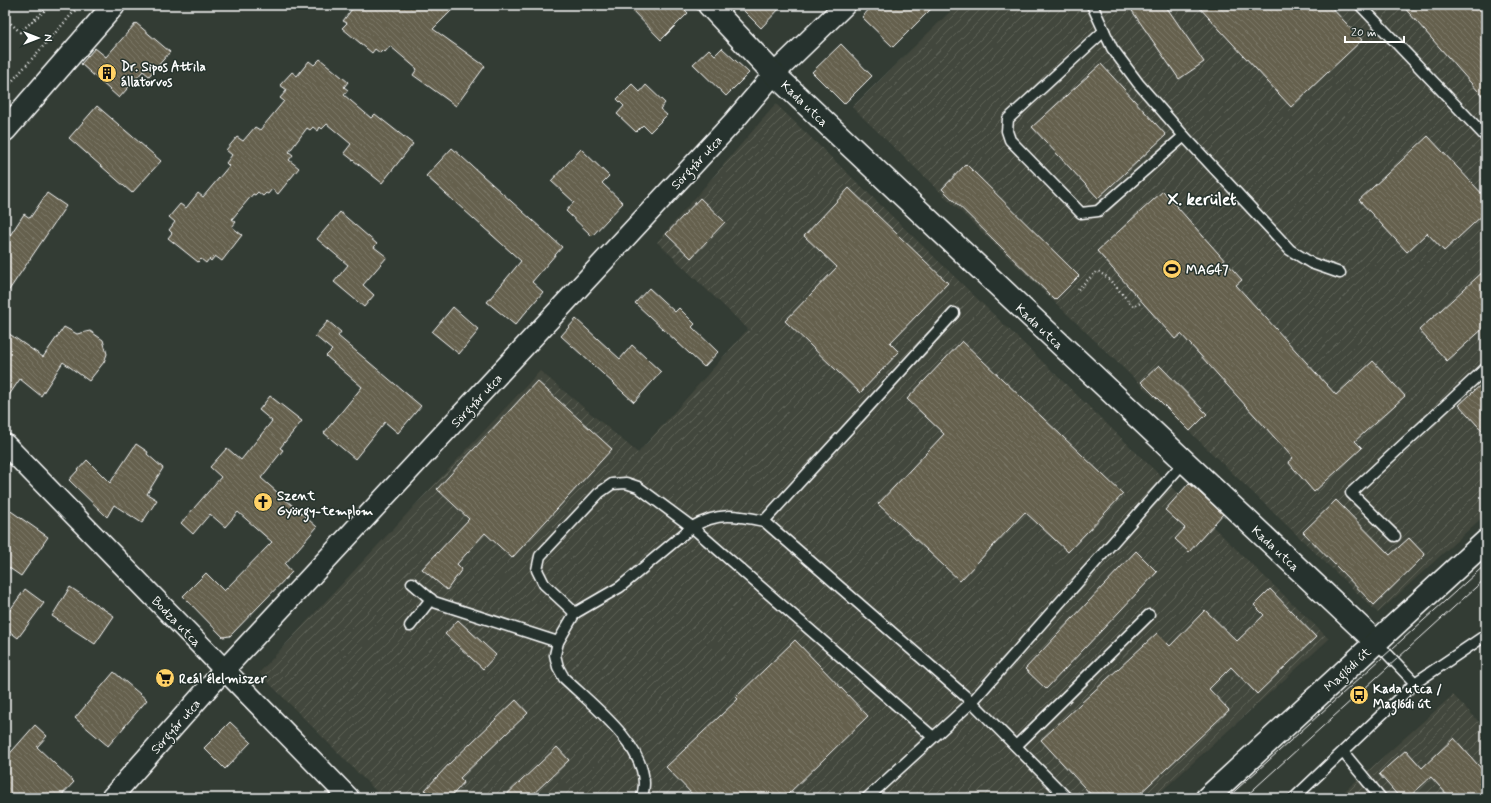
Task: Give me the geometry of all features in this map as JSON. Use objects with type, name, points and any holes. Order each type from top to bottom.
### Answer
[{"type":"street","points":[[5,130],[114,5]]},
{"type":"street","name":"Kada utca","points":[[708,5],[774,74],[1376,642]]},
{"type":"street","name":"Sörgyár utca","points":[[112,798],[224,670],[729,127],[774,74],[845,5]]},
{"type":"street","name":"Bodza utca","points":[[5,444],[349,798]]},
{"type":"street","name":"Maglódi út","points":[[1208,798],[1486,541]]},
{"type":"lane","points":[[1092,5],[1112,48],[1184,136],[1290,250],[1312,263],[1340,273]]},
{"type":"lane","points":[[1360,5],[1486,137]]},
{"type":"lane","points":[[1104,31],[1008,119],[1007,131],[1010,140],[1081,213],[1091,213],[1098,211],[1184,136]]},
{"type":"lane","points":[[764,521],[954,314]]},
{"type":"lane","points":[[1396,536],[1351,493],[1486,368]]},
{"type":"lane","points":[[867,798],[972,702],[1184,462]]},
{"type":"lane","points":[[576,613],[544,584],[537,570],[540,556],[599,492],[612,484],[626,483],[638,487],[692,527],[933,737]]},
{"type":"lane","points":[[642,798],[644,782],[638,762],[625,736],[564,678],[558,667],[555,655],[558,642],[576,613],[620,587],[692,527],[707,519],[723,516],[739,516],[764,521],[972,702],[1068,798]]},
{"type":"lane","points":[[412,584],[434,602],[558,642]]},
{"type":"lane","points":[[410,626],[431,599]]},
{"type":"lane","points":[[1016,746],[1149,615]]},
{"type":"lane","points":[[1294,798],[1415,683],[1486,635]]},
{"type":"lane","points":[[1376,642],[1415,683]]},
{"type":"lane","points":[[1343,752],[1375,796]]},
{"type":"path","points":[[5,18],[20,32],[51,5]]},
{"type":"path","points":[[72,5],[77,8]]},
{"type":"path","points":[[5,89],[80,5]]},
{"type":"path","points":[[1078,289],[1097,271],[1107,277],[1134,307],[1142,302]]},
{"type":"shaded area","points":[[957,5],[1486,5],[1486,514],[1378,613],[852,107]]},
{"type":"shaded area","points":[[776,104],[1329,639],[1154,798],[383,798],[259,673],[540,371],[638,453],[748,329],[657,242]]},
{"type":"shaded area","points":[[1453,695],[1486,729],[1486,798],[1337,798]]},
{"type":"building","points":[[355,5],[457,5],[433,29],[485,66],[456,106],[413,75],[417,69],[390,46],[385,52],[383,50],[380,53],[375,49],[372,53],[342,28],[347,23],[343,21]]},
{"type":"building","points":[[627,5],[680,5],[688,13],[661,40]]},
{"type":"building","points":[[738,5],[783,5],[761,28]]},
{"type":"building","points":[[873,5],[935,5],[893,47],[862,17]]},
{"type":"building","points":[[1128,5],[1165,5],[1204,62],[1179,79]]},
{"type":"building","points":[[1197,5],[1329,5],[1362,40],[1291,107]]},
{"type":"building","points":[[1402,5],[1486,5],[1486,100]]},
{"type":"building","points":[[136,23],[170,52],[149,76],[143,71],[119,98],[81,64],[95,48],[106,57]]},
{"type":"building","points":[[841,44],[872,76],[844,104],[812,72]]},
{"type":"building","points":[[722,48],[749,73],[726,96],[693,64],[709,49],[715,55]]},
{"type":"building","points":[[320,59],[348,82],[344,87],[348,90],[344,95],[371,118],[375,114],[413,144],[382,183],[344,153],[351,144],[327,124],[322,129],[320,127],[318,131],[313,127],[310,130],[307,128],[289,152],[293,155],[289,160],[299,168],[278,194],[272,189],[268,194],[266,193],[263,196],[258,192],[255,195],[253,194],[232,219],[236,222],[232,227],[242,235],[222,261],[215,256],[211,261],[209,259],[206,263],[201,259],[198,262],[168,238],[172,233],[169,230],[175,222],[169,217],[180,204],[186,208],[198,193],[203,197],[229,166],[226,163],[232,155],[226,150],[237,137],[243,141],[255,127],[260,130],[284,101],[280,98],[287,90],[280,85],[292,72],[297,76],[309,61],[314,65]]},
{"type":"building","points":[[1101,64],[1166,135],[1098,198],[1032,127]]},
{"type":"building","points":[[632,84],[640,92],[646,85],[665,103],[660,109],[667,115],[650,132],[643,125],[636,132],[617,114],[624,106],[617,99]]},
{"type":"building","points":[[97,106],[161,161],[132,193],[69,138]]},
{"type":"building","points":[[1428,136],[1486,198],[1486,212],[1444,251],[1427,233],[1407,252],[1359,200]]},
{"type":"building","points":[[452,148],[562,247],[532,282],[543,292],[515,325],[487,302],[521,261],[426,176]]},
{"type":"building","points":[[581,149],[609,176],[602,183],[623,203],[592,236],[566,211],[574,202],[551,181]]},
{"type":"building","points":[[966,164],[1079,276],[1055,300],[942,189]]},
{"type":"building","points":[[849,188],[948,283],[890,343],[899,352],[860,393],[785,321],[837,267],[804,236]]},
{"type":"building","points":[[1163,191],[1242,280],[1236,285],[1336,395],[1373,361],[1405,396],[1355,441],[1362,448],[1314,492],[1288,462],[1293,458],[1181,334],[1175,339],[1097,251]]},
{"type":"building","points":[[47,193],[66,206],[5,296],[5,243],[24,214],[30,218]]},
{"type":"building","points":[[700,198],[725,222],[691,258],[666,234]]},
{"type":"building","points":[[340,212],[377,244],[374,247],[387,257],[363,285],[374,295],[364,307],[334,282],[348,265],[317,239]]},
{"type":"building","points":[[1486,269],[1486,326],[1447,361],[1419,330]]},
{"type":"building","points":[[649,288],[675,312],[679,308],[695,324],[692,327],[718,352],[704,367],[635,303]]},
{"type":"building","points":[[453,307],[479,330],[459,354],[432,332]]},
{"type":"building","points":[[576,319],[620,359],[632,345],[661,372],[634,402],[561,336]]},
{"type":"building","points":[[328,321],[341,332],[338,336],[421,406],[398,433],[385,422],[355,459],[324,433],[362,387],[326,356],[332,350],[315,336]]},
{"type":"building","points":[[64,327],[77,334],[90,331],[103,340],[107,354],[104,362],[89,381],[63,362],[41,396],[20,379],[5,401],[5,331],[43,357]]},
{"type":"building","points":[[962,341],[1123,494],[1068,552],[1025,512],[960,581],[878,504],[944,434],[907,399]]},
{"type":"building","points":[[1159,365],[1207,414],[1190,431],[1141,382]]},
{"type":"building","points":[[1486,380],[1486,435],[1459,405]]},
{"type":"building","points":[[537,381],[612,449],[512,558],[485,533],[457,564],[462,569],[447,590],[422,569],[469,519],[437,489]]},
{"type":"building","points":[[270,396],[302,421],[280,448],[283,450],[261,478],[317,527],[285,564],[292,572],[230,636],[223,637],[183,596],[206,573],[224,591],[272,542],[238,512],[225,527],[210,514],[193,534],[181,523],[221,477],[210,467],[227,448],[241,460],[272,421],[259,410]]},
{"type":"building","points":[[136,444],[148,452],[147,454],[163,468],[147,494],[157,500],[142,523],[114,505],[107,517],[69,480],[87,460],[110,483]]},
{"type":"building","points":[[1189,483],[1223,514],[1189,552],[1175,539],[1185,528],[1165,510]]},
{"type":"building","points":[[1336,500],[1390,555],[1409,538],[1425,555],[1374,605],[1303,532]]},
{"type":"building","points":[[5,507],[48,537],[21,576],[5,565]]},
{"type":"building","points":[[1136,551],[1157,572],[1046,689],[1025,669]]},
{"type":"building","points":[[70,587],[114,616],[95,644],[52,616]]},
{"type":"building","points":[[25,589],[44,603],[18,638],[5,628],[5,617]]},
{"type":"building","points":[[1270,589],[1316,637],[1257,694],[1231,667],[1209,689],[1229,710],[1135,798],[1094,798],[1041,740],[1157,633],[1170,646],[1205,610],[1237,641],[1264,615],[1254,605]]},
{"type":"building","points":[[458,620],[496,655],[483,669],[445,634]]},
{"type":"building","points":[[795,640],[868,716],[784,798],[696,798],[666,767],[738,699],[736,697]]},
{"type":"building","points":[[114,672],[147,700],[108,746],[75,718]]},
{"type":"building","points":[[516,700],[528,713],[460,778],[464,782],[450,798],[433,798],[425,790],[450,763]]},
{"type":"building","points":[[230,722],[251,742],[225,769],[204,748]]},
{"type":"building","points":[[35,725],[47,736],[37,747],[74,782],[59,798],[5,798],[5,759]]},
{"type":"building","points":[[1454,738],[1486,774],[1486,798],[1450,798],[1431,777],[1408,798],[1400,798],[1379,774],[1406,750],[1422,768]]},
{"type":"building","points":[[557,747],[569,760],[529,798],[503,798]]},
{"type":"tram line","points":[[1227,798],[1486,564]]},
{"type":"tram line","points":[[1244,798],[1486,578]]},
{"type":"place","name":"Dr. Sipos Attila állatorvos","points":[[107,73]]},
{"type":"place","name":"MAG47","points":[[1172,269]]},
{"type":"place","name":"Szent György-templom","points":[[263,502]]},
{"type":"place","name":"Reál élelmiszer","points":[[165,678]]},
{"type":"place","name":"Kada utca / Maglódi út","points":[[1359,695]]},
{"type":"district","name":"X. kerület","points":[[1202,199]]}]
